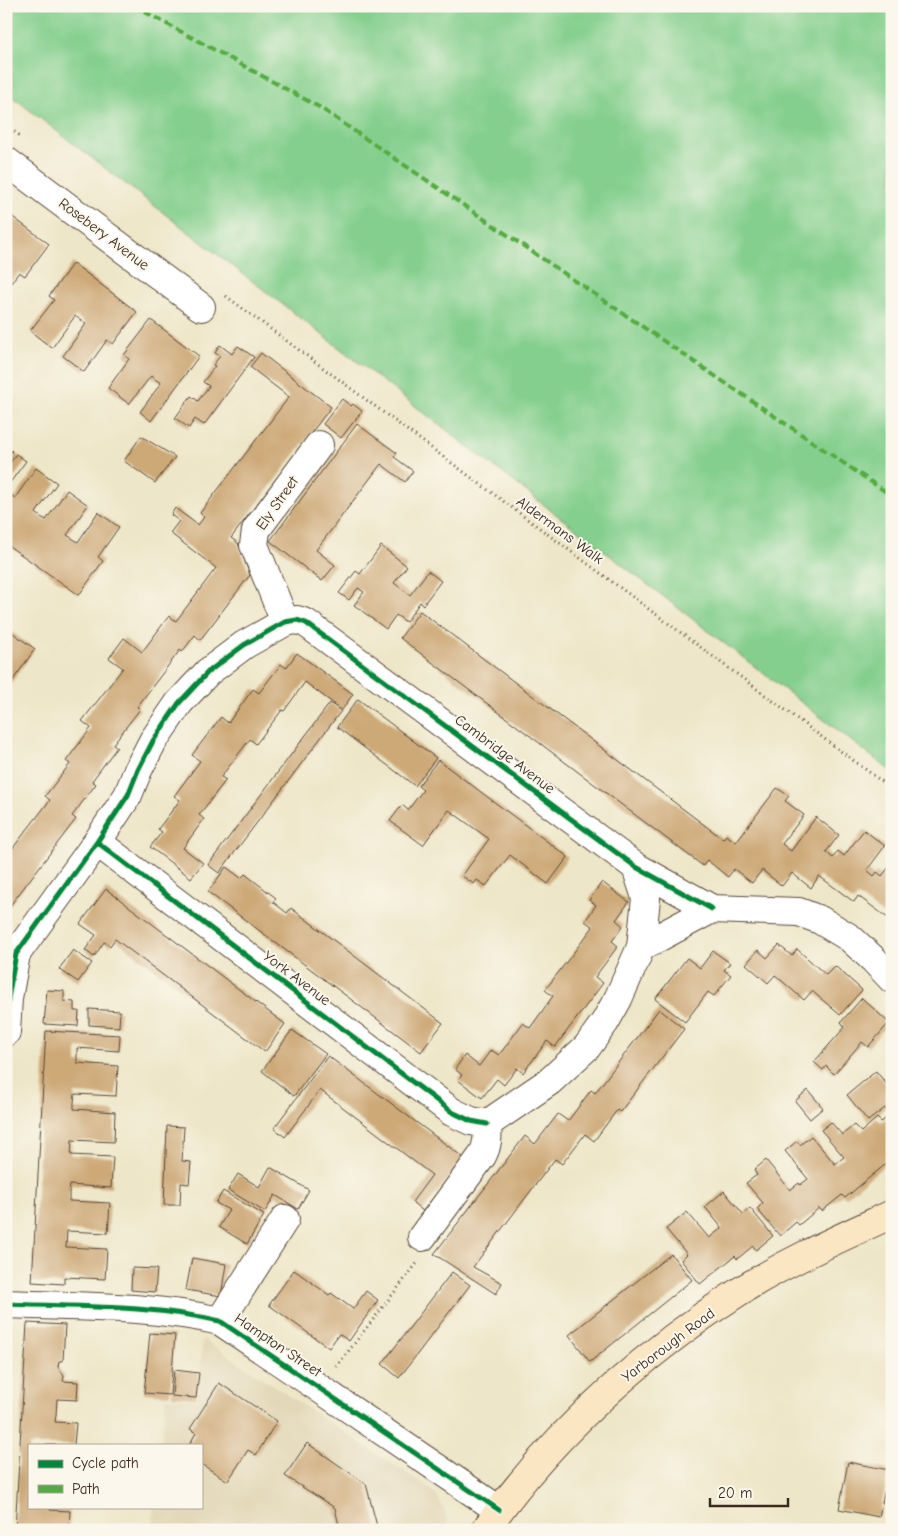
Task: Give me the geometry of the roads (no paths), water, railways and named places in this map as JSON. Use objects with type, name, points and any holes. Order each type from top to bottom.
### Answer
[{"type":"main road","name":"Yarborough Road","points":[[492,1520],[544,1456],[588,1410],[677,1334],[764,1278],[850,1233],[892,1214]]},
{"type":"street","name":"Rosebery Avenue","points":[[6,161],[212,300]]},
{"type":"street","name":"Ely Street","points":[[285,622],[254,545],[256,530],[319,446]]},
{"type":"street","name":"Cambridge Avenue","points":[[285,622],[297,620],[306,623],[636,868],[712,909]]},
{"type":"street","points":[[6,1032],[8,998],[16,954],[97,842],[128,795],[153,741],[179,704],[208,672],[244,645],[285,622]]},
{"type":"street","name":"York Avenue","points":[[97,842],[452,1112],[471,1121],[487,1124]]},
{"type":"street","points":[[422,1237],[482,1156],[488,1138],[487,1124],[550,1081],[587,1047],[618,1000],[641,947],[646,898],[636,868]]},
{"type":"street","points":[[641,947],[712,909],[798,912],[820,920],[850,938],[892,979]]},
{"type":"street","points":[[220,1321],[285,1219]]},
{"type":"street","name":"Hampton Street","points":[[6,1304],[115,1308],[196,1315],[220,1321],[319,1389],[492,1520]]}]
